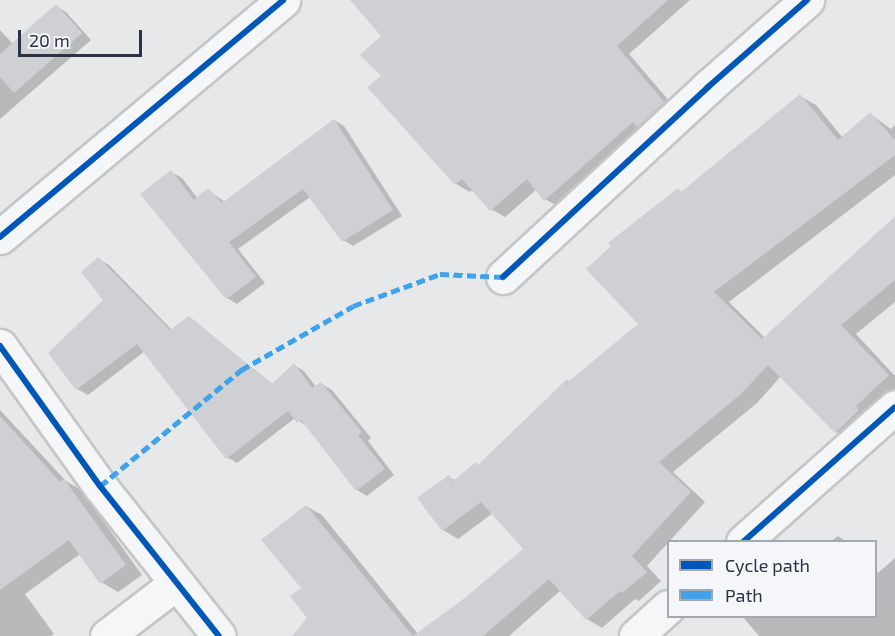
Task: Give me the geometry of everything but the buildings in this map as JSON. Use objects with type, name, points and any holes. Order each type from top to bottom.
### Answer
[{"type":"street","points":[[0,237],[283,0]]},
{"type":"street","points":[[503,277],[708,87],[807,0]]},
{"type":"street","points":[[0,346],[100,486],[175,584],[219,636]]},
{"type":"street","points":[[745,540],[895,407]]},
{"type":"street","points":[[107,636],[175,584]]},
{"type":"street","points":[[636,636],[667,609]]},
{"type":"marked path","points":[[100,486],[241,370],[353,306],[440,274],[503,277]]},
{"type":"cycle path","points":[[0,237],[283,0]]},
{"type":"cycle path","points":[[503,277],[708,87],[807,0]]},
{"type":"cycle path","points":[[0,346],[100,486],[219,636]]},
{"type":"cycle path","points":[[745,540],[895,407]]}]
